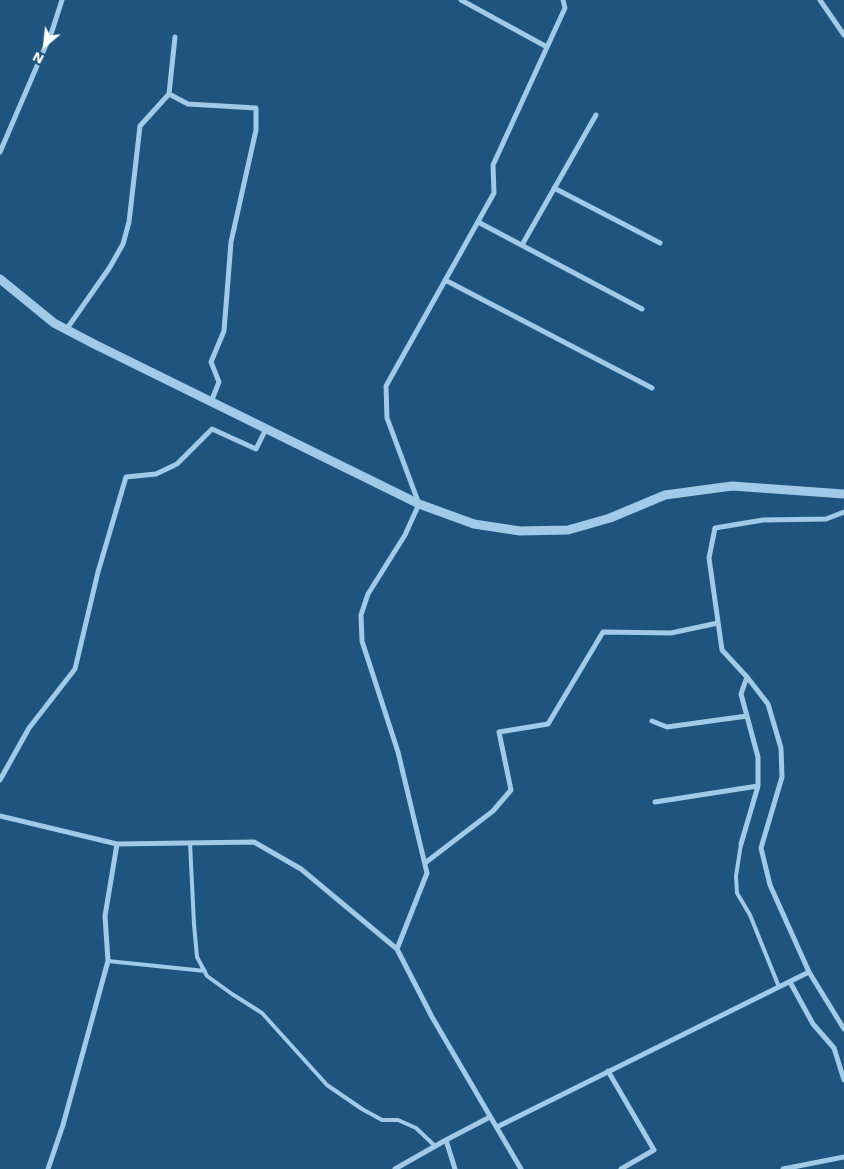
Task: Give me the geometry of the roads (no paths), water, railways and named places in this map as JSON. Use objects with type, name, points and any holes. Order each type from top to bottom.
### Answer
[{"type":"street","points":[[0,152],[52,31],[62,0]]},
{"type":"street","points":[[461,0],[547,47]]},
{"type":"street","points":[[396,949],[427,873],[398,752],[362,641],[362,615],[368,594],[405,535],[419,504],[387,418],[386,386],[494,194],[493,165],[565,8],[563,0]]},
{"type":"street","points":[[820,0],[844,35]]},
{"type":"street","points":[[66,330],[110,267],[123,244],[129,222],[140,126],[169,94],[175,37]]},
{"type":"street","points":[[169,94],[188,104],[256,108],[256,130],[231,242],[224,331],[212,362],[219,382],[211,402]]},
{"type":"street","points":[[522,245],[596,115]]},
{"type":"street","points":[[554,188],[660,243]]},
{"type":"street","points":[[478,222],[642,309]]},
{"type":"street","points":[[0,279],[66,330],[419,504],[474,524],[520,531],[568,530],[610,518],[665,495],[732,486],[844,494]]},
{"type":"street","points":[[445,280],[652,388]]},
{"type":"street","points":[[0,780],[29,728],[75,669],[98,572],[126,477],[156,474],[177,464],[212,430],[256,449],[266,429]]},
{"type":"street","points":[[844,512],[826,519],[762,520],[715,528],[709,558],[722,650],[747,677],[768,704],[781,748],[782,777],[761,848],[770,885],[809,972],[844,1029]]},
{"type":"street","points":[[425,863],[493,811],[511,790],[499,732],[548,724],[603,632],[671,633],[718,623]]},
{"type":"street","points":[[741,844],[758,786],[758,757],[741,694],[747,677]]},
{"type":"street","points":[[652,721],[667,727],[747,716]]},
{"type":"street","points":[[655,802],[758,786]]},
{"type":"street","points":[[0,816],[117,844],[254,842],[301,869],[396,949],[432,1017],[521,1169]]},
{"type":"street","points":[[48,1169],[63,1125],[108,960],[105,916],[117,844]]},
{"type":"street","points":[[497,1127],[809,972]]},
{"type":"street","points":[[790,982],[813,1024],[834,1048],[844,1080]]},
{"type":"street","points":[[608,1071],[654,1150],[621,1169]]},
{"type":"street","points":[[395,1169],[490,1117]]},
{"type":"street","points":[[446,1140],[455,1169]]},
{"type":"street","points":[[783,1169],[844,1157]]},
{"type":"lane","points":[[190,843],[197,957],[208,976],[262,1013],[328,1085],[362,1109],[382,1120],[398,1120],[416,1128],[435,1146]]},
{"type":"lane","points":[[741,844],[736,876],[737,893],[750,915],[779,987]]},
{"type":"lane","points":[[108,960],[205,971]]}]
